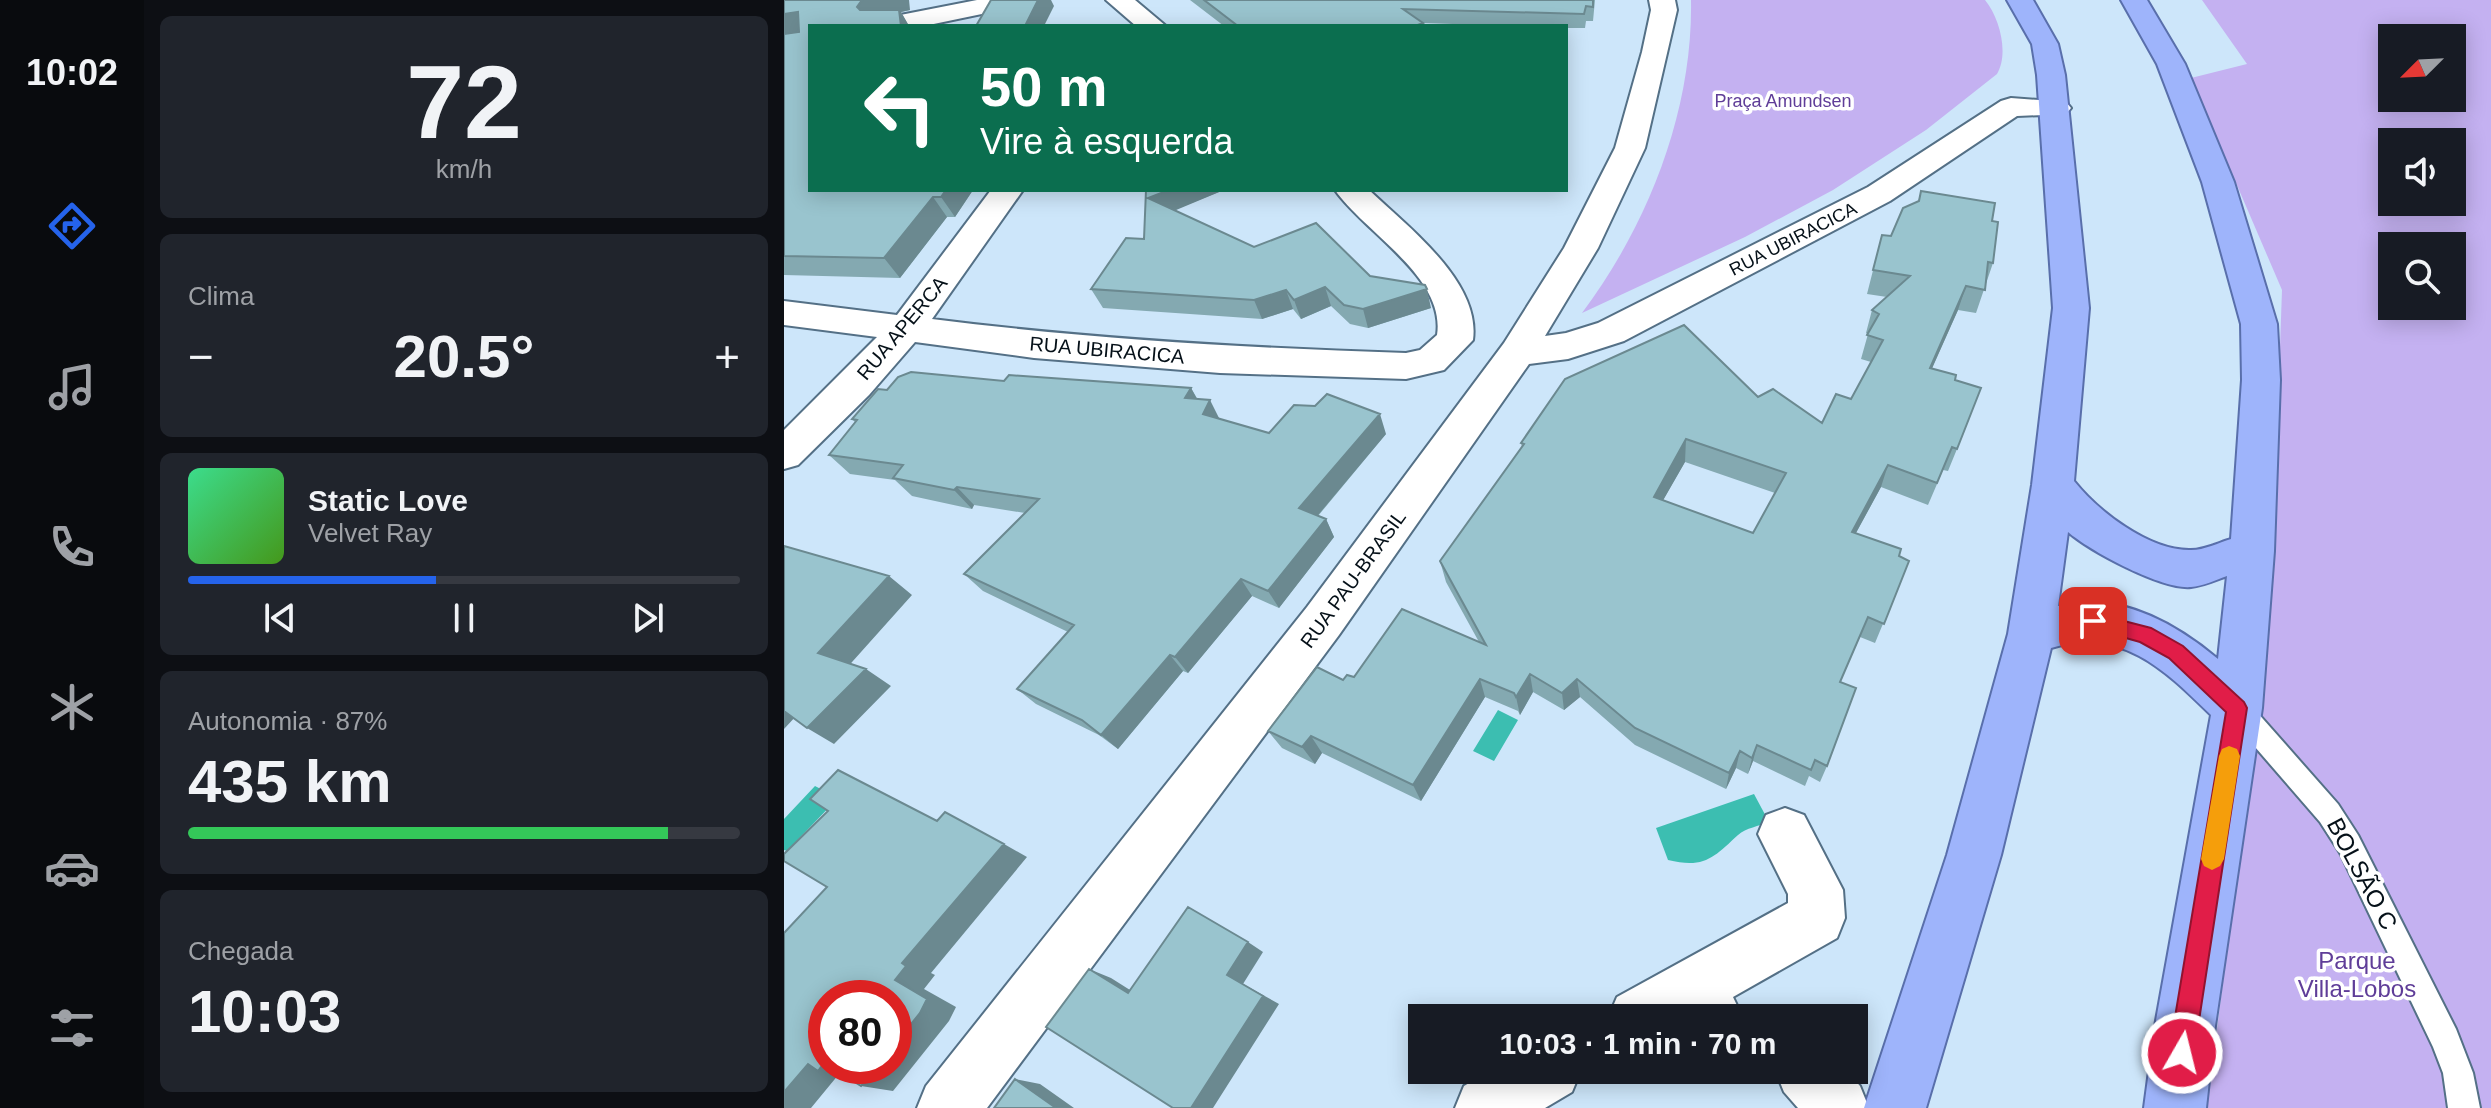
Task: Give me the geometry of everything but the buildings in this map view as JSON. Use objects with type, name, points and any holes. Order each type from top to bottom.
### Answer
[{"type":"highway","points":[[1895,1108],[1974,855],[2031,634],[2053,485],[2071,308],[2056,108],[2045,44],[2020,0]]},
{"type":"highway","points":[[2134,0],[2171,64],[2216,157],[2218,182],[2259,324],[2261,380],[2252,551],[2237,708],[2185,1026],[2175,1108]]},
{"type":"highway","points":[[2053,485],[2077,515],[2098,533],[2159,562],[2190,569],[2252,551]]},
{"type":"highway","points":[[2031,634],[2068,623],[2093,621],[2144,634],[2176,652],[2237,708]]},
{"type":"street","points":[[895,24],[1016,0]]},
{"type":"street","points":[[1119,0],[1150,24]]},
{"type":"street","name":"RUA PAU-BRASIL","points":[[948,1108],[1323,621],[1517,352],[1581,248],[1630,148],[1656,52],[1664,10],[1662,0]]},
{"type":"street","name":"RUA UBIRACICA","points":[[1517,352],[1568,346],[1611,332],[1843,214],[2011,107],[2056,108]]},
{"type":"street","name":"RUA APERCA","points":[[784,454],[855,385],[905,330],[1006,192]]},
{"type":"street","name":"RUA UBIRACICA","points":[[784,313],[1034,345],[1220,360],[1391,366],[1431,361],[1455,340],[1456,313],[1428,269],[1353,192]]},
{"type":"street","points":[[1664,1004],[1817,918],[1815,890],[1785,834]]},
{"type":"street","points":[[1486,1108],[1526,1084]]},
{"type":"street","points":[[1818,1084],[1838,1108]]},
{"type":"lane","name":"BOLSÃO C","points":[[2237,708],[2329,813],[2349,844],[2445,1040],[2458,1073],[2464,1108]]},
{"type":"green space","name":"Praça Amundsen","points":[[1691,0],[1985,0],[1995,16],[2001,36],[2001,66],[1997,74],[1926,130],[1833,190],[1745,237],[1582,313],[1627,243],[1662,165],[1684,83],[1690,42]]},
{"type":"green space","name":"Parque Villa-Lobos","points":[[2202,0],[2491,0],[2491,1108],[2207,1108],[2271,603],[2282,290],[2191,78],[2247,64]]},
{"type":"shaded area","points":[[1498,710],[1518,720],[1494,761],[1473,751]]},
{"type":"shaded area","points":[[815,786],[838,798],[787,851],[784,850],[784,819]]},
{"type":"shaded area","points":[[1754,794],[1769,822],[1741,833],[1708,859],[1691,863],[1668,860],[1656,828]]},
{"type":"slow traffic","points":[[2212,859],[2229,756]]},
{"type":"route","points":[[2093,621],[2144,634],[2176,652],[2237,708],[2182,1053]]}]
